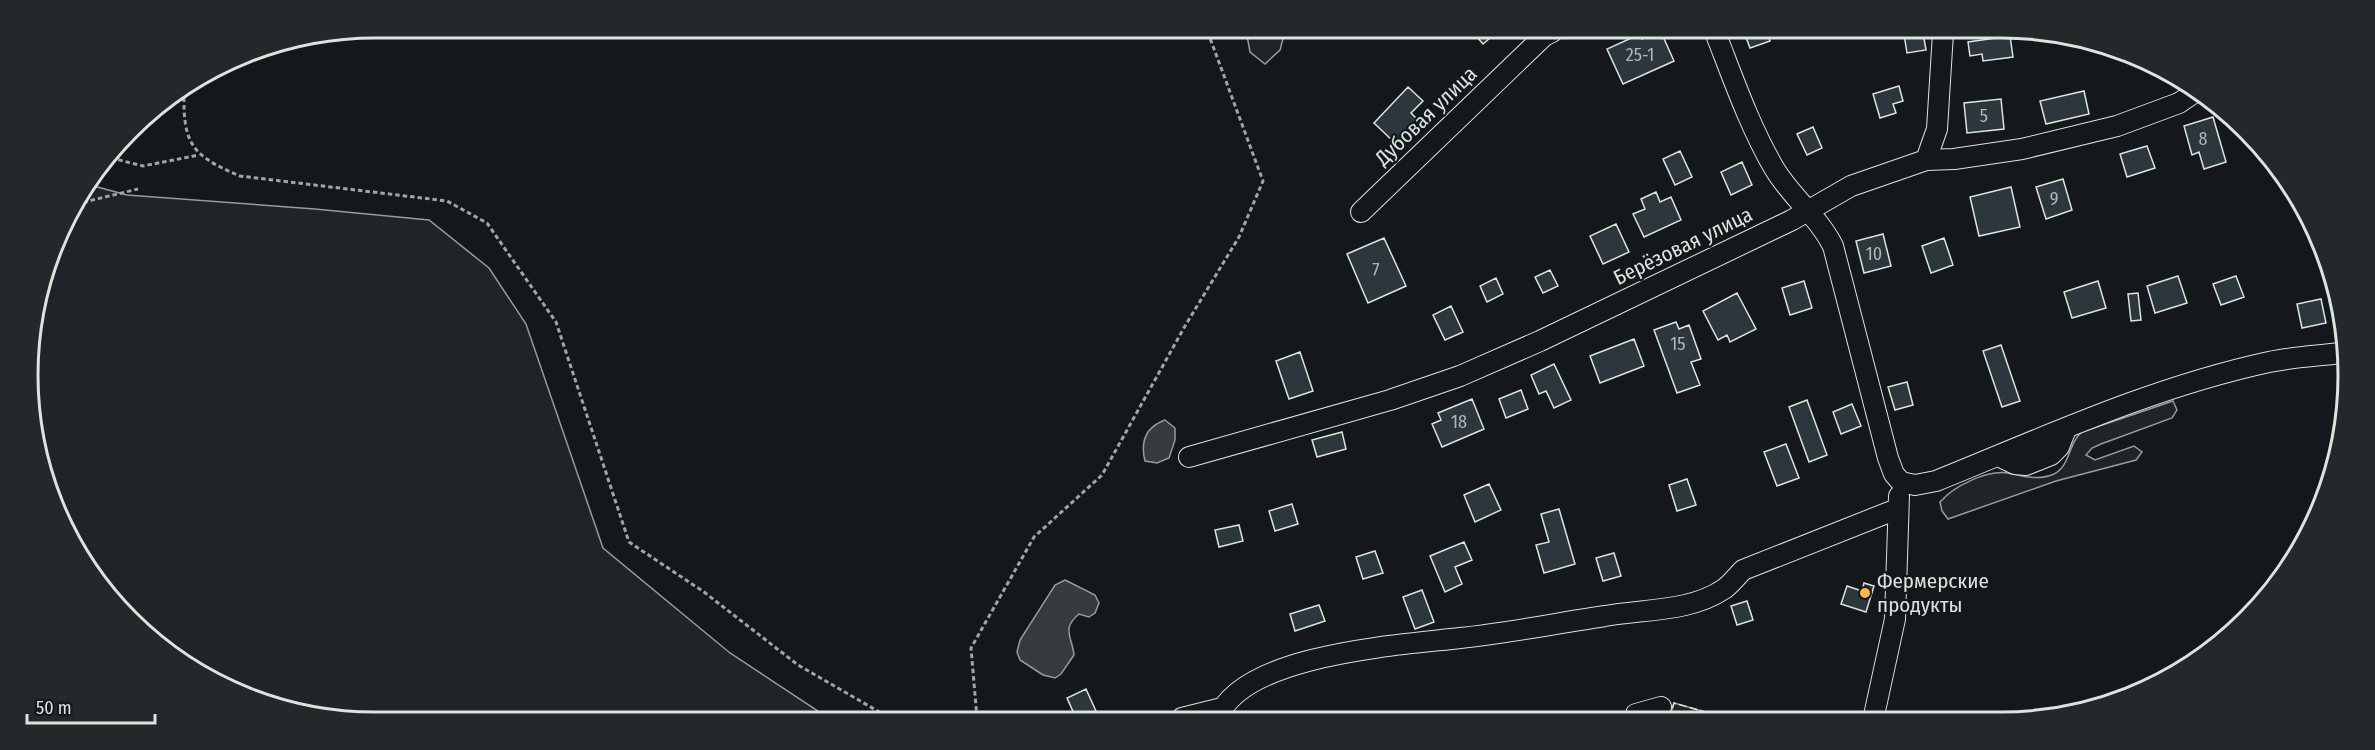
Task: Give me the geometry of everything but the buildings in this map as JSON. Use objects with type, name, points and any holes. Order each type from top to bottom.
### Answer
[{"type":"street","name":"Дубовая улица","points":[[1360,212],[1542,38]]},
{"type":"street","points":[[1717,38],[1748,117],[1775,169],[1825,230],[1833,246],[1888,458],[1894,474],[1901,482],[1915,485],[1936,481],[2135,401],[2207,377],[2271,361],[2337,353]]},
{"type":"street","points":[[1926,160],[1937,129],[1943,38]]},
{"type":"street","name":"Берёзовая улица","points":[[1189,457],[1390,400],[1460,376],[1809,212],[1851,186],[1926,160],[1954,159],[2022,149],[2117,126],[2179,103],[2189,95]]},
{"type":"street","points":[[1875,712],[1896,619],[1897,509],[1901,482]]},
{"type":"street","points":[[1227,712],[1241,689],[1270,675],[1332,655],[1387,645],[1461,638],[1628,612],[1666,609],[1699,601],[1725,589],[1743,570],[1897,509]]},
{"type":"street","points":[[1642,712],[1661,706]]},
{"type":"path","points":[[976,712],[971,648],[1034,537],[1102,475],[1185,326],[1239,237],[1263,181],[1210,38]]},
{"type":"path","points":[[184,96],[183,116],[189,140],[199,155],[216,166],[240,176],[447,201],[487,223],[556,322],[629,542],[704,592],[798,665],[879,712]]},
{"type":"path","points":[[115,159],[143,166],[199,155]]},
{"type":"path","points":[[85,202],[138,189]]},
{"type":"shaded area","points":[[1247,38],[1283,38],[1280,50],[1265,64],[1250,52]]},
{"type":"shaded area","points":[[94,187],[127,195],[429,220],[489,268],[526,324],[603,548],[730,653],[819,712],[353,712],[309,706],[267,695],[226,678],[187,656],[136,614],[94,563],[63,504],[44,441],[38,397],[38,353],[44,309],[63,246]]},
{"type":"shaded area","points":[[2173,401],[2177,410],[2172,418],[2101,444],[2092,448],[2086,455],[2095,460],[2134,446],[2142,452],[2136,460],[2056,481],[1948,519],[1942,511],[1940,502],[1953,490],[1971,480],[1999,473],[2037,478],[2054,474],[2064,465],[2074,442],[2082,432]]},
{"type":"shaded area","points":[[1165,420],[1175,428],[1175,440],[1169,458],[1157,463],[1145,461],[1143,447],[1146,436],[1153,427]]},
{"type":"shaded area","points":[[1065,580],[1095,595],[1099,603],[1095,613],[1089,617],[1079,614],[1070,624],[1069,633],[1074,655],[1061,674],[1055,678],[1043,675],[1020,660],[1017,652],[1020,640],[1055,585]]},
{"type":"shaded area","points":[[1674,703],[1706,712],[1671,712]]},
{"type":"fence","points":[[1671,712],[1674,703],[1706,712]]},
{"type":"place","name":"Фермерские продукты","points":[[1865,593]]}]
